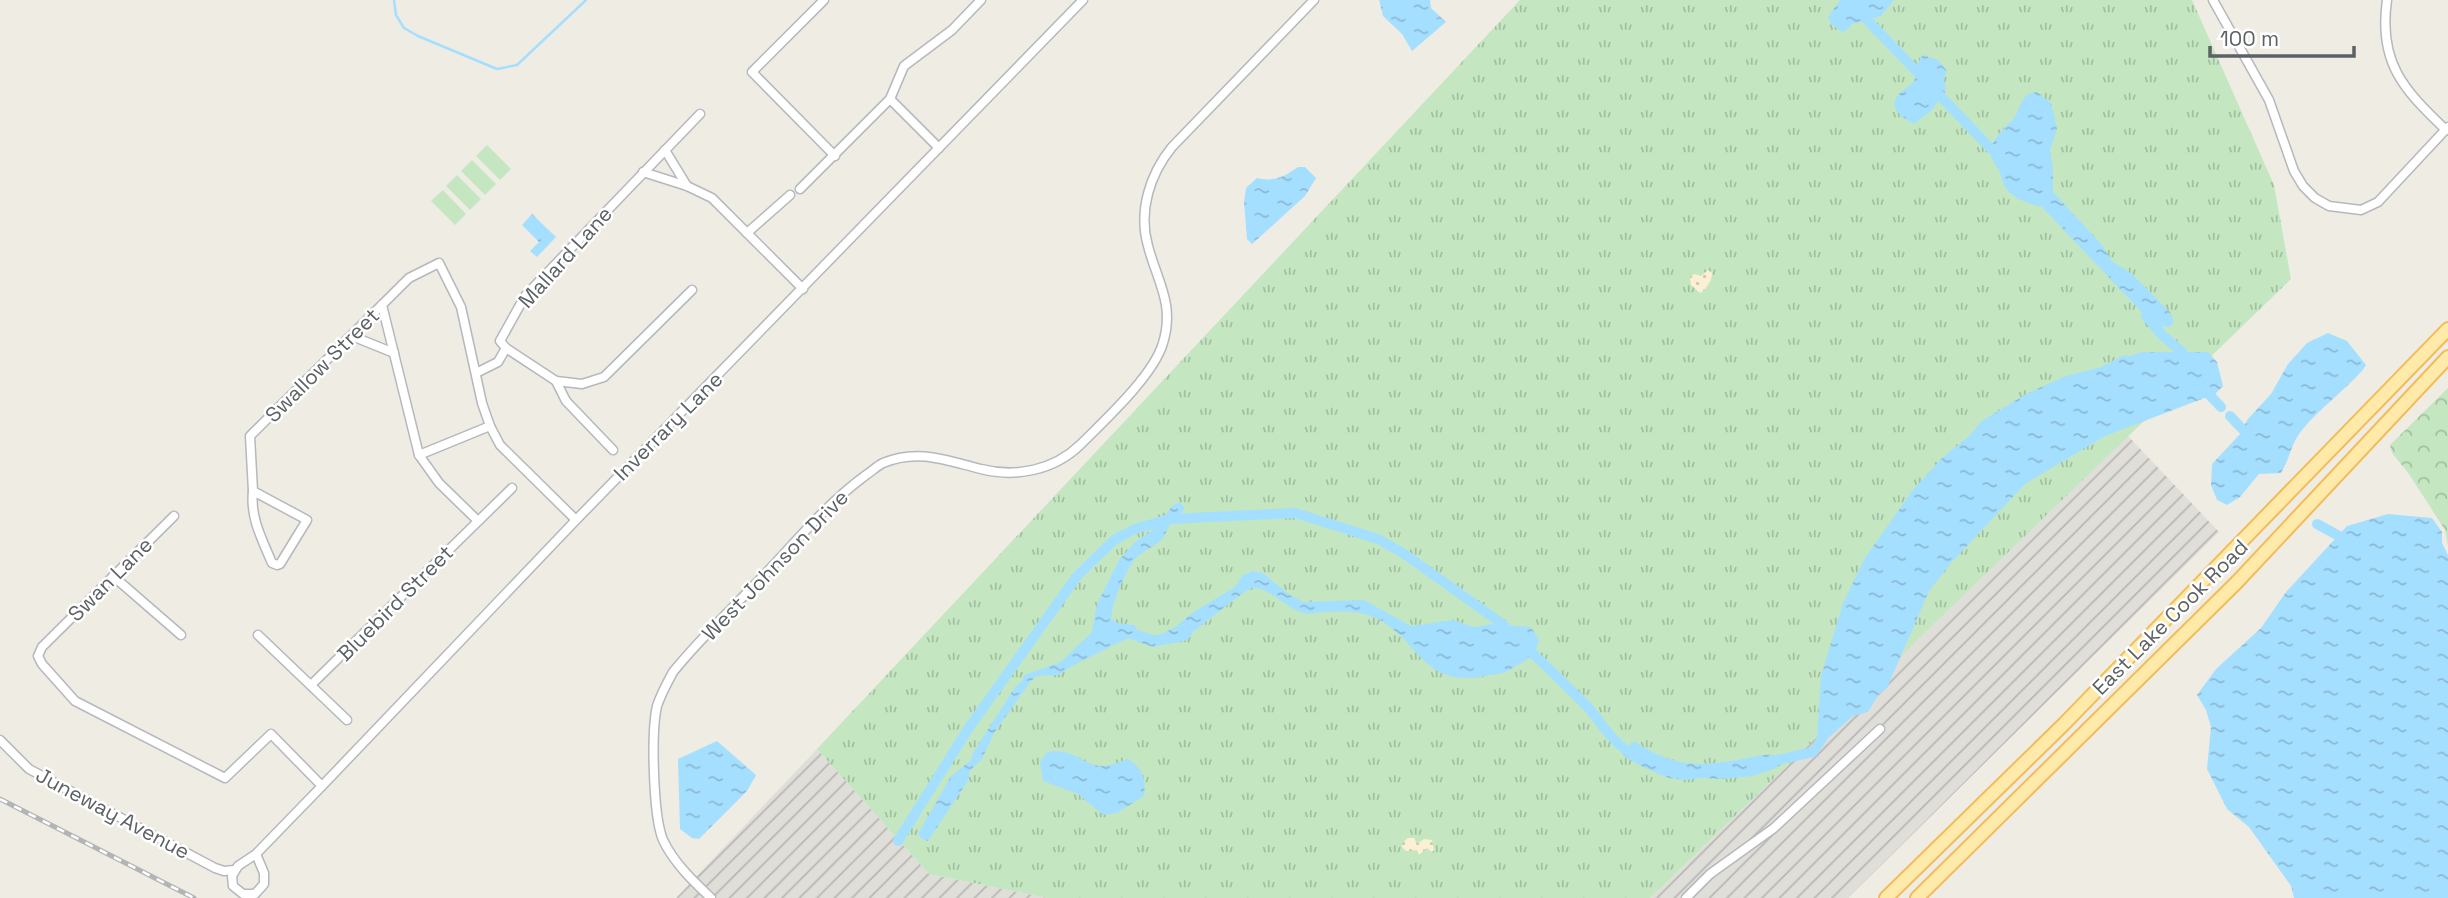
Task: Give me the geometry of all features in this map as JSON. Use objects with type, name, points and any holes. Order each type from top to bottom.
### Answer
[{"type":"main road","name":"East Lake Cook Road","points":[[1886,898],[2136,651],[2448,329]]},
{"type":"main road","name":"East Lake Cook Road","points":[[1917,898],[2237,582],[2448,358]]},
{"type":"main road","points":[[2136,651],[2151,667]]},
{"type":"street","points":[[824,0],[752,72],[835,156]]},
{"type":"street","points":[[800,189],[890,99],[904,66],[952,30],[981,0]]},
{"type":"street","name":"Inverrary Lane","points":[[234,870],[256,853],[322,786],[576,520],[1083,0]]},
{"type":"street","name":"West Johnson Drive","points":[[711,898],[688,877],[673,857],[663,840],[655,810],[654,726],[660,699],[673,672],[843,492],[882,463],[903,457],[932,456],[984,470],[1018,473],[1057,462],[1098,426],[1145,376],[1163,344],[1167,317],[1164,288],[1147,246],[1145,230],[1146,201],[1158,168],[1172,147],[1314,0]]},
{"type":"street","points":[[2213,0],[2269,100],[2294,171],[2303,186],[2315,198],[2329,206],[2361,210],[2378,202],[2447,129],[2417,102],[2400,81],[2392,62],[2385,29],[2387,0]]},
{"type":"street","points":[[890,99],[939,148]]},
{"type":"street","points":[[700,114],[643,172],[687,186],[712,198],[803,289]]},
{"type":"street","points":[[665,150],[687,186]]},
{"type":"street","name":"Mallard Lane","points":[[506,348],[500,341],[525,296],[643,172]]},
{"type":"street","points":[[747,233],[790,195]]},
{"type":"street","name":"Swallow Street","points":[[253,491],[307,520],[281,564],[272,563],[254,519],[251,506],[253,491],[250,436],[409,278],[439,263],[461,307],[476,373]]},
{"type":"street","points":[[576,520],[500,445],[490,426],[476,373],[498,362],[506,348],[556,381],[582,384],[604,377],[692,290]]},
{"type":"street","points":[[382,305],[419,455],[439,483],[478,521]]},
{"type":"street","points":[[352,336],[394,353]]},
{"type":"street","points":[[556,381],[566,401],[613,450]]},
{"type":"street","points":[[419,455],[490,426]]},
{"type":"street","name":"Bluebird Street","points":[[311,685],[512,488]]},
{"type":"street","name":"Swan Lane","points":[[174,516],[47,642],[38,656],[42,664],[75,701],[225,778],[271,734],[322,786]]},
{"type":"street","points":[[113,576],[181,635]]},
{"type":"street","points":[[258,635],[347,720]]},
{"type":"street","points":[[1686,898],[1710,874],[1774,828],[1880,729]]},
{"type":"street","name":"Juneway Avenue","points":[[0,740],[29,769],[57,785],[215,868],[234,870]]},
{"type":"street","points":[[234,870],[232,881],[237,891],[248,895],[260,891],[265,878],[256,853]]},
{"type":"shaded area","points":[[2128,436],[2219,532],[1848,898],[1650,898]]},
{"type":"shaded area","points":[[817,749],[929,874],[1048,898],[676,898]]},
{"type":"green space","points":[[1520,0],[2192,0],[2274,185],[2291,279],[1650,898],[1048,898],[929,874],[817,749]]},
{"type":"green space","points":[[487,145],[511,169],[500,180],[476,156]]},
{"type":"green space","points":[[472,160],[496,184],[485,195],[461,171]]},
{"type":"green space","points":[[457,175],[481,199],[470,210],[446,186]]},
{"type":"green space","points":[[443,190],[466,214],[455,225],[431,201]]},
{"type":"green space","points":[[2448,388],[2448,546],[2445,530],[2392,453],[2390,445]]},
{"type":"sand","points":[[1708,270],[1712,273],[1711,278],[1700,293],[1691,285],[1690,277],[1694,274],[1701,276]]},
{"type":"sand","points":[[1408,838],[1414,838],[1417,844],[1424,839],[1432,840],[1434,850],[1432,852],[1427,848],[1419,855],[1417,850],[1406,851],[1402,843]]},
{"type":"water","points":[[1379,0],[1430,0],[1431,8],[1446,22],[1412,51],[1402,34],[1383,16]]},
{"type":"water","points":[[1840,0],[1894,0],[1881,16],[1852,24],[1842,32],[1831,24],[1828,17]]},
{"type":"water","points":[[1923,55],[1938,60],[1947,71],[1944,78],[1946,91],[1931,111],[1914,124],[1899,114],[1894,102],[1913,82]]},
{"type":"water","points":[[2037,92],[2051,103],[2057,128],[2050,151],[2053,192],[2102,245],[2112,261],[2132,274],[2170,312],[2174,322],[2169,327],[2155,326],[2042,207],[2017,198],[2005,187],[1991,156],[1991,147],[1998,134],[2015,116],[2023,99]]},
{"type":"water","points":[[1298,167],[1305,167],[1316,178],[1305,196],[1252,244],[1247,239],[1244,202],[1246,188],[1257,178],[1279,178]]},
{"type":"water","points":[[532,214],[556,237],[537,257],[530,251],[539,242],[522,225]]},
{"type":"water","points":[[2328,333],[2347,341],[2366,365],[2299,434],[2281,473],[2259,474],[2240,497],[2227,505],[2217,500],[2211,485],[2212,464],[2242,432],[2247,420],[2271,394],[2288,364],[2307,343]]},
{"type":"water","points":[[2142,352],[2208,352],[2217,362],[2223,386],[2215,394],[2105,436],[2025,484],[1951,563],[1929,591],[1887,688],[1879,694],[1868,712],[1853,716],[1826,740],[1817,737],[1821,676],[1843,603],[1865,558],[1912,491],[1943,457],[1968,437],[1982,421],[2026,394],[2066,376],[2101,367],[2124,355]]},
{"type":"water","points":[[1180,502],[1185,509],[1157,544],[1134,560],[1125,575],[1112,612],[1111,619],[1118,623],[1134,625],[1138,630],[1154,635],[1162,634],[1235,587],[1242,576],[1252,571],[1263,573],[1303,602],[1364,600],[1411,626],[1453,620],[1474,627],[1492,624],[1531,627],[1539,640],[1535,652],[1529,659],[1505,672],[1465,678],[1448,675],[1424,661],[1404,639],[1372,616],[1345,612],[1304,613],[1265,590],[1252,588],[1193,632],[1188,640],[1153,647],[1128,638],[1059,675],[1037,676],[994,733],[982,759],[969,772],[969,779],[928,841],[922,839],[918,834],[951,776],[971,760],[1024,675],[1061,662],[1092,632],[1097,604],[1119,560],[1136,541],[1157,527],[1172,506]]},
{"type":"water","points":[[2388,514],[2432,518],[2442,532],[2442,543],[2448,555],[2448,898],[2294,898],[2291,886],[2249,827],[2227,809],[2207,769],[2211,727],[2206,710],[2197,695],[2216,669],[2261,628],[2286,592],[2347,526]]},
{"type":"water","points":[[717,741],[756,775],[747,791],[699,839],[692,838],[680,829],[678,759]]},
{"type":"water","points":[[1634,741],[1661,756],[1686,763],[1726,762],[1768,755],[1785,757],[1785,762],[1774,769],[1752,776],[1684,780],[1669,778],[1623,756],[1622,752]]},
{"type":"water","points":[[1046,753],[1068,753],[1090,764],[1102,766],[1129,759],[1142,775],[1144,796],[1117,813],[1103,815],[1078,794],[1043,781],[1040,762]]},
{"type":"waterway","points":[[394,0],[396,15],[404,28],[497,69],[517,65],[586,0]]},
{"type":"waterway","points":[[1848,0],[1998,156]]},
{"type":"waterway","points":[[2146,316],[2162,335],[2182,352],[2187,362]]},
{"type":"waterway","points":[[2202,387],[2221,407]]},
{"type":"waterway","points":[[2230,416],[2250,437]]},
{"type":"waterway","points":[[898,841],[968,729],[1077,576],[1114,540],[1135,529],[1169,519],[1295,513],[1378,539],[1403,553],[1511,633]]},
{"type":"waterway","points":[[2317,524],[2339,536]]},
{"type":"waterway","points":[[1525,646],[1585,704],[1621,746],[1636,755]]},
{"type":"waterway","points":[[1773,761],[1813,752],[1822,739]]},
{"type":"railway","points":[[0,799],[194,898]]}]
